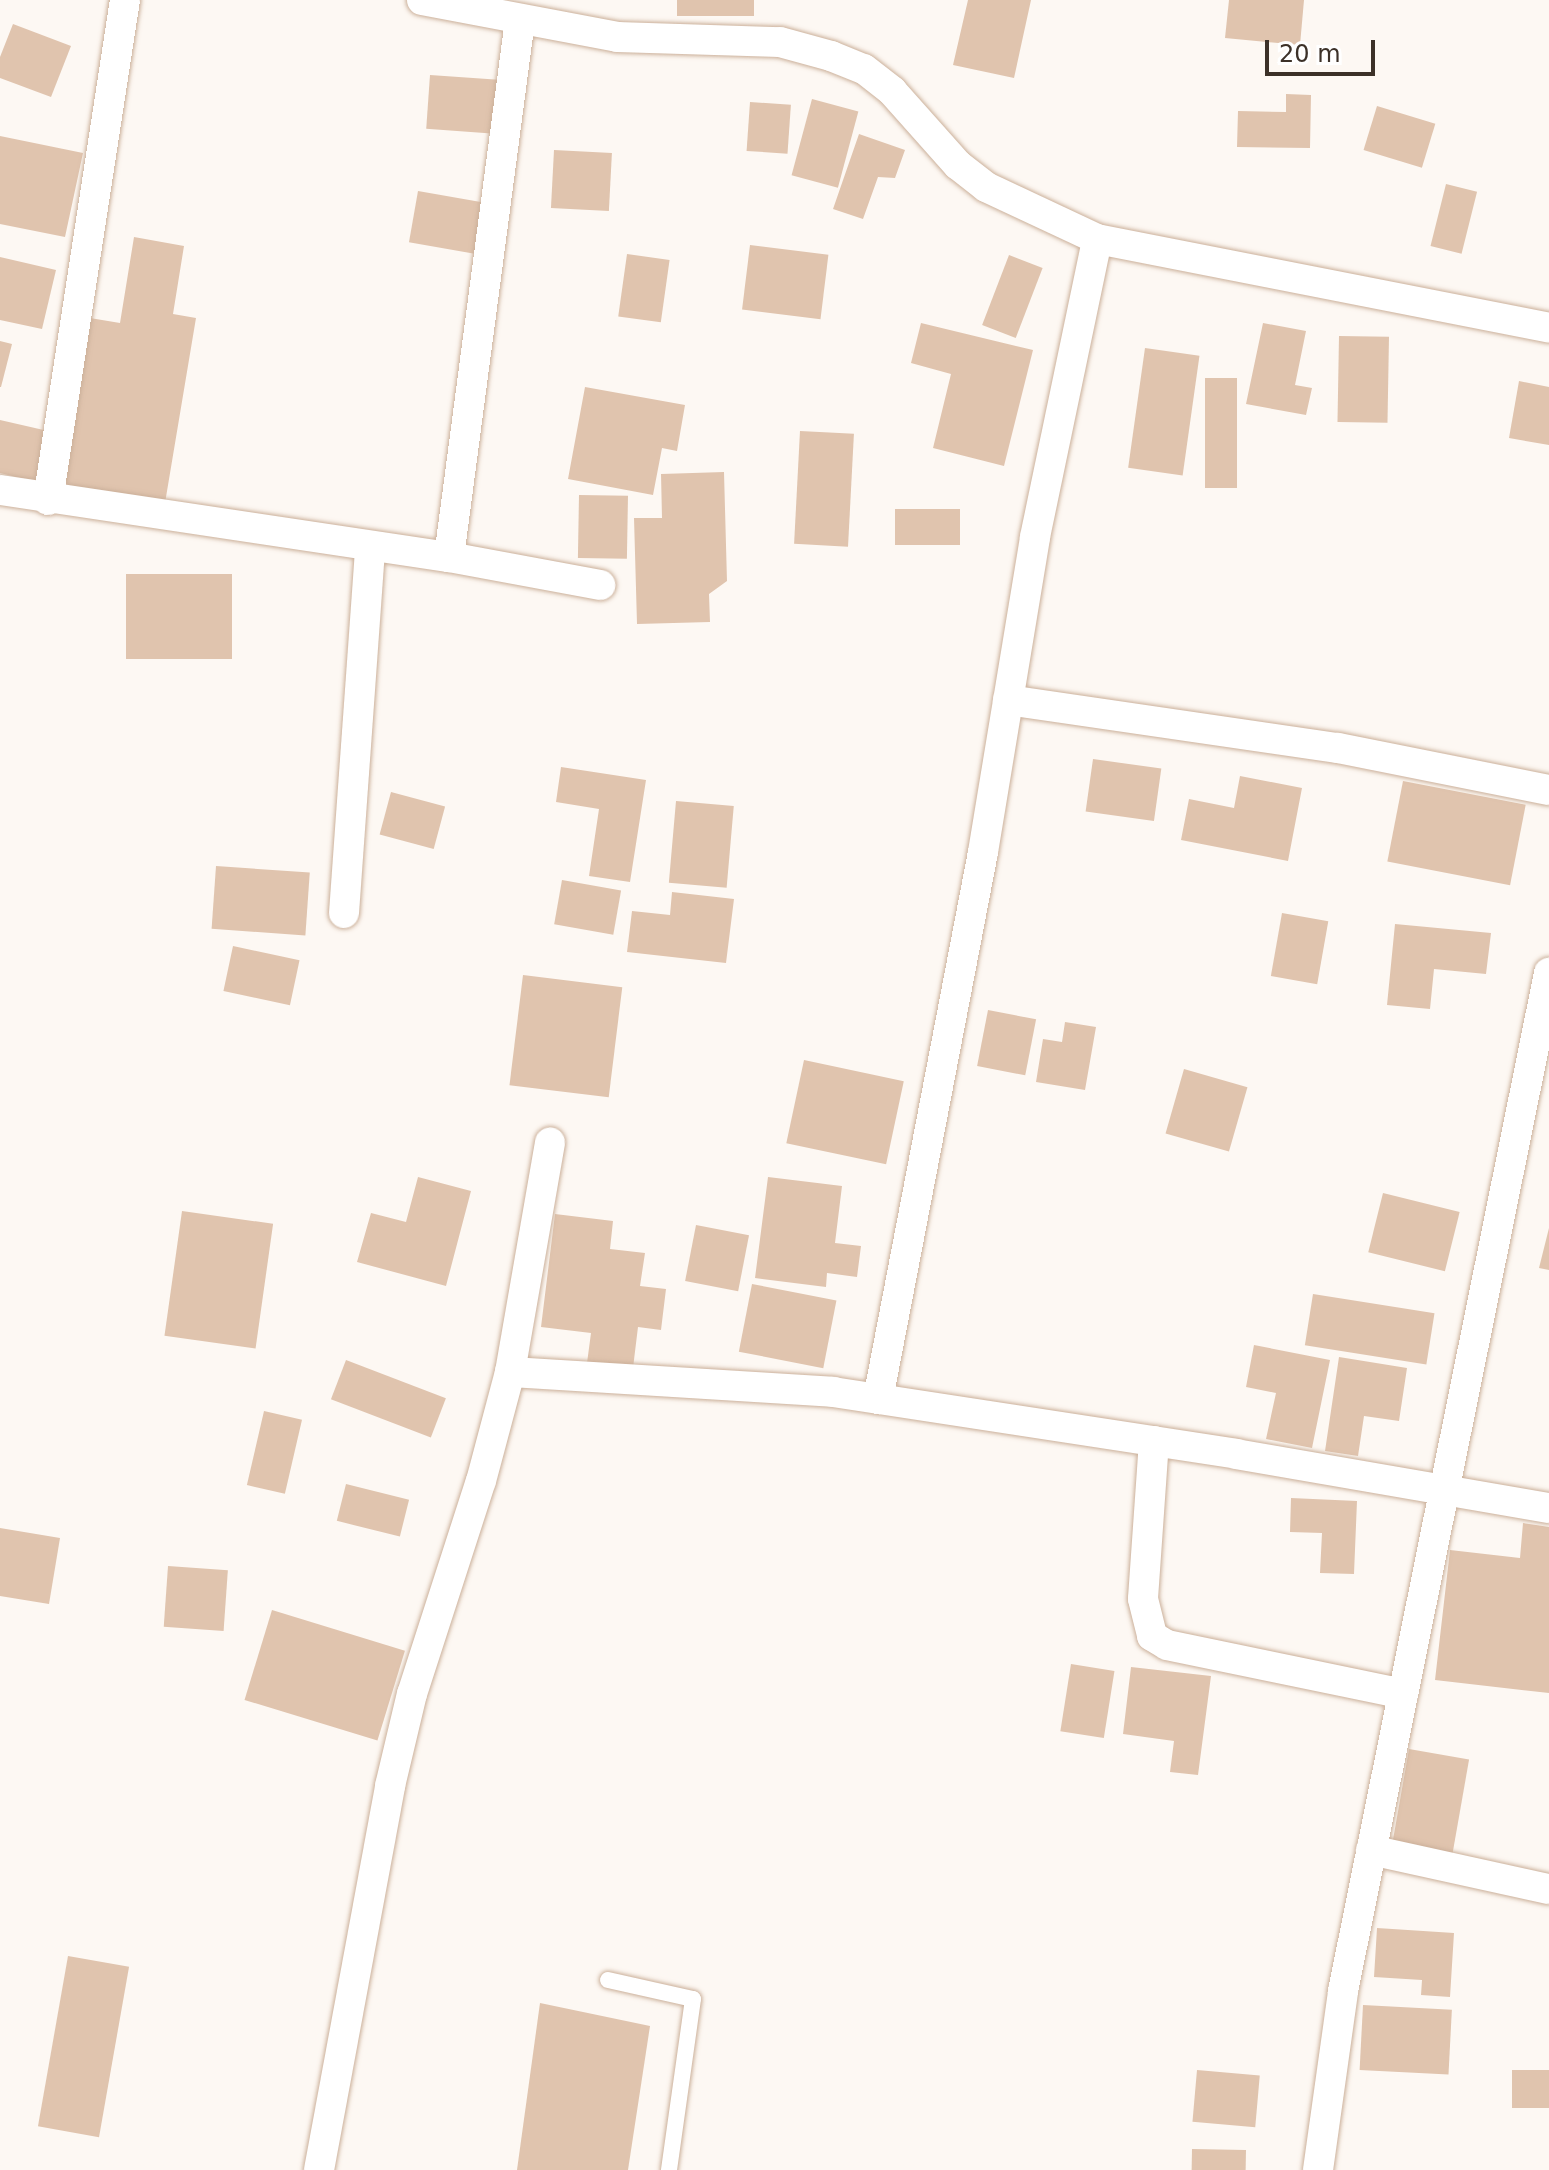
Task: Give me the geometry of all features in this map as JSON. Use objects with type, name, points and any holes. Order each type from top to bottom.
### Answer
[{"type":"street","points":[[48,500],[125,0]]},
{"type":"street","points":[[422,0],[457,4],[520,20],[617,37],[780,42],[831,56],[864,69],[892,91],[958,165],[986,187],[1097,239],[1549,328]]},
{"type":"street","points":[[449,557],[520,20]]},
{"type":"street","points":[[878,1399],[1008,700],[1035,537],[1097,239]]},
{"type":"street","points":[[0,490],[48,500],[449,557],[600,585]]},
{"type":"street","points":[[344,913],[370,546]]},
{"type":"street","points":[[1008,700],[1338,748],[1549,790]]},
{"type":"street","points":[[1318,2170],[1343,1991],[1549,973]]},
{"type":"street","points":[[319,2170],[394,1771],[412,1694],[481,1481],[510,1372],[550,1142]]},
{"type":"street","points":[[510,1372],[817,1391],[1154,1441],[1549,1508]]},
{"type":"street","points":[[1154,1441],[1143,1599],[1152,1636],[1181,1648],[1403,1694]]},
{"type":"street","points":[[1371,1850],[1549,1889]]},
{"type":"lane","points":[[608,1980],[693,1999],[669,2170]]},
{"type":"building","points":[[677,0],[754,0],[754,16],[677,16]]},
{"type":"building","points":[[968,0],[1031,0],[1014,78],[953,65]]},
{"type":"building","points":[[1229,0],[1304,0],[1300,45],[1225,38]]},
{"type":"building","points":[[13,24],[71,46],[51,97],[0,78],[0,57]]},
{"type":"building","points":[[430,75],[502,80],[498,134],[426,129]]},
{"type":"building","points":[[1286,94],[1311,95],[1310,148],[1237,147],[1238,111],[1286,112]]},
{"type":"building","points":[[812,99],[858,111],[838,188],[792,175]]},
{"type":"building","points":[[750,102],[791,105],[787,154],[747,151]]},
{"type":"building","points":[[1377,106],[1435,124],[1422,168],[1364,150]]},
{"type":"building","points":[[859,134],[905,150],[895,178],[878,177],[863,219],[833,209]]},
{"type":"building","points":[[0,136],[83,153],[65,237],[0,224]]},
{"type":"building","points":[[554,150],[612,153],[609,211],[551,208]]},
{"type":"building","points":[[1446,184],[1477,192],[1462,254],[1431,246]]},
{"type":"building","points":[[418,191],[485,203],[476,254],[409,242]]},
{"type":"building","points":[[134,237],[184,246],[173,314],[196,318],[164,509],[49,490],[78,316],[120,323]]},
{"type":"building","points":[[750,245],[828,255],[820,319],[742,310]]},
{"type":"building","points":[[627,254],[670,260],[661,322],[618,316]]},
{"type":"building","points":[[1009,255],[1043,268],[1016,338],[982,325]]},
{"type":"building","points":[[0,257],[56,270],[42,329],[0,320]]},
{"type":"building","points":[[921,323],[1033,350],[1004,466],[933,448],[951,374],[911,363]]},
{"type":"building","points":[[1263,323],[1306,331],[1295,385],[1312,388],[1306,415],[1246,404]]},
{"type":"building","points":[[1339,336],[1389,337],[1387,423],[1337,422]]},
{"type":"building","points":[[0,341],[12,344],[1,387],[0,387]]},
{"type":"building","points":[[1145,348],[1199,356],[1183,475],[1128,468]]},
{"type":"building","points":[[1205,378],[1237,378],[1237,488],[1205,488]]},
{"type":"building","points":[[1519,381],[1549,387],[1549,445],[1509,438]]},
{"type":"building","points":[[585,387],[685,405],[677,451],[662,448],[653,495],[568,479]]},
{"type":"building","points":[[0,420],[48,431],[36,482],[0,473]]},
{"type":"building","points":[[800,431],[854,434],[848,547],[794,544]]},
{"type":"building","points":[[724,472],[727,581],[709,594],[710,622],[637,624],[634,518],[662,518],[661,474]]},
{"type":"building","points":[[579,495],[628,496],[627,559],[578,558]]},
{"type":"building","points":[[895,509],[960,509],[960,545],[895,545]]},
{"type":"building","points":[[126,574],[232,574],[232,659],[126,659]]},
{"type":"building","points":[[1093,759],[1161,769],[1154,821],[1086,811]]},
{"type":"building","points":[[561,767],[646,780],[630,882],[589,876],[599,809],[556,802]]},
{"type":"building","points":[[1240,776],[1302,788],[1288,861],[1181,840],[1189,799],[1234,808]]},
{"type":"building","points":[[1403,781],[1526,805],[1510,885],[1387,861]]},
{"type":"building","points":[[391,792],[445,806],[434,849],[380,835]]},
{"type":"building","points":[[676,801],[734,806],[727,888],[669,883]]},
{"type":"building","points":[[216,866],[310,873],[305,935],[212,929]]},
{"type":"building","points":[[562,880],[621,890],[613,935],[554,924]]},
{"type":"building","points":[[672,892],[734,899],[726,963],[627,952],[632,911],[670,915]]},
{"type":"building","points":[[1282,913],[1328,921],[1317,984],[1271,976]]},
{"type":"building","points":[[1395,924],[1491,933],[1486,974],[1434,969],[1430,1009],[1387,1005]]},
{"type":"building","points":[[233,946],[300,960],[290,1005],[223,991]]},
{"type":"building","points":[[523,975],[622,987],[609,1097],[509,1085]]},
{"type":"building","points":[[988,1010],[1036,1019],[1025,1075],[977,1066]]},
{"type":"building","points":[[1065,1022],[1096,1027],[1085,1090],[1036,1082],[1043,1039],[1062,1042]]},
{"type":"building","points":[[804,1060],[904,1081],[886,1164],[786,1143]]},
{"type":"building","points":[[1184,1069],[1247,1087],[1229,1152],[1166,1133]]},
{"type":"building","points":[[418,1177],[471,1191],[446,1286],[357,1262],[371,1213],[406,1222]]},
{"type":"building","points":[[768,1177],[842,1186],[835,1243],[861,1246],[857,1277],[827,1273],[826,1287],[755,1278]]},
{"type":"building","points":[[1383,1193],[1460,1212],[1445,1271],[1368,1252]]},
{"type":"building","points":[[182,1211],[273,1224],[256,1349],[164,1336]]},
{"type":"building","points":[[555,1214],[613,1221],[610,1249],[645,1253],[640,1286],[666,1289],[661,1330],[638,1327],[633,1368],[587,1363],[591,1333],[541,1327]]},
{"type":"building","points":[[696,1225],[749,1235],[738,1291],[685,1281]]},
{"type":"building","points":[[1549,1228],[1549,1270],[1539,1268]]},
{"type":"building","points":[[752,1284],[836,1300],[823,1368],[739,1352]]},
{"type":"building","points":[[1313,1294],[1434,1313],[1426,1365],[1305,1345]]},
{"type":"building","points":[[1254,1345],[1330,1360],[1312,1448],[1266,1439],[1276,1393],[1246,1387]]},
{"type":"building","points":[[1339,1357],[1407,1368],[1399,1421],[1364,1416],[1358,1456],[1325,1451]]},
{"type":"building","points":[[346,1360],[446,1398],[431,1438],[331,1399]]},
{"type":"building","points":[[264,1411],[302,1420],[285,1494],[247,1485]]},
{"type":"building","points":[[346,1484],[409,1500],[400,1537],[337,1521]]},
{"type":"building","points":[[1291,1498],[1357,1501],[1354,1574],[1320,1573],[1322,1533],[1290,1532]]},
{"type":"building","points":[[1523,1523],[1549,1527],[1549,1693],[1435,1680],[1450,1550],[1520,1558]]},
{"type":"building","points":[[0,1528],[60,1538],[49,1604],[0,1596]]},
{"type":"building","points":[[168,1566],[228,1570],[224,1631],[164,1627]]},
{"type":"building","points":[[272,1610],[405,1651],[377,1741],[245,1700]]},
{"type":"building","points":[[1071,1664],[1114,1671],[1104,1738],[1060,1731]]},
{"type":"building","points":[[1131,1667],[1211,1676],[1198,1775],[1170,1772],[1174,1741],[1123,1734]]},
{"type":"building","points":[[1409,1749],[1469,1760],[1453,1853],[1393,1843]]},
{"type":"building","points":[[1377,1928],[1454,1933],[1450,1997],[1421,1995],[1422,1980],[1374,1977]]},
{"type":"building","points":[[68,1956],[129,1967],[99,2137],[38,2126]]},
{"type":"building","points":[[540,2003],[650,2026],[628,2170],[517,2170]]},
{"type":"building","points":[[1363,2005],[1452,2010],[1448,2075],[1360,2070]]},
{"type":"building","points":[[1197,2070],[1260,2075],[1255,2127],[1192,2122]]},
{"type":"building","points":[[1512,2070],[1549,2070],[1549,2108],[1512,2108]]},
{"type":"building","points":[[1192,2149],[1246,2150],[1246,2170],[1192,2170]]}]
